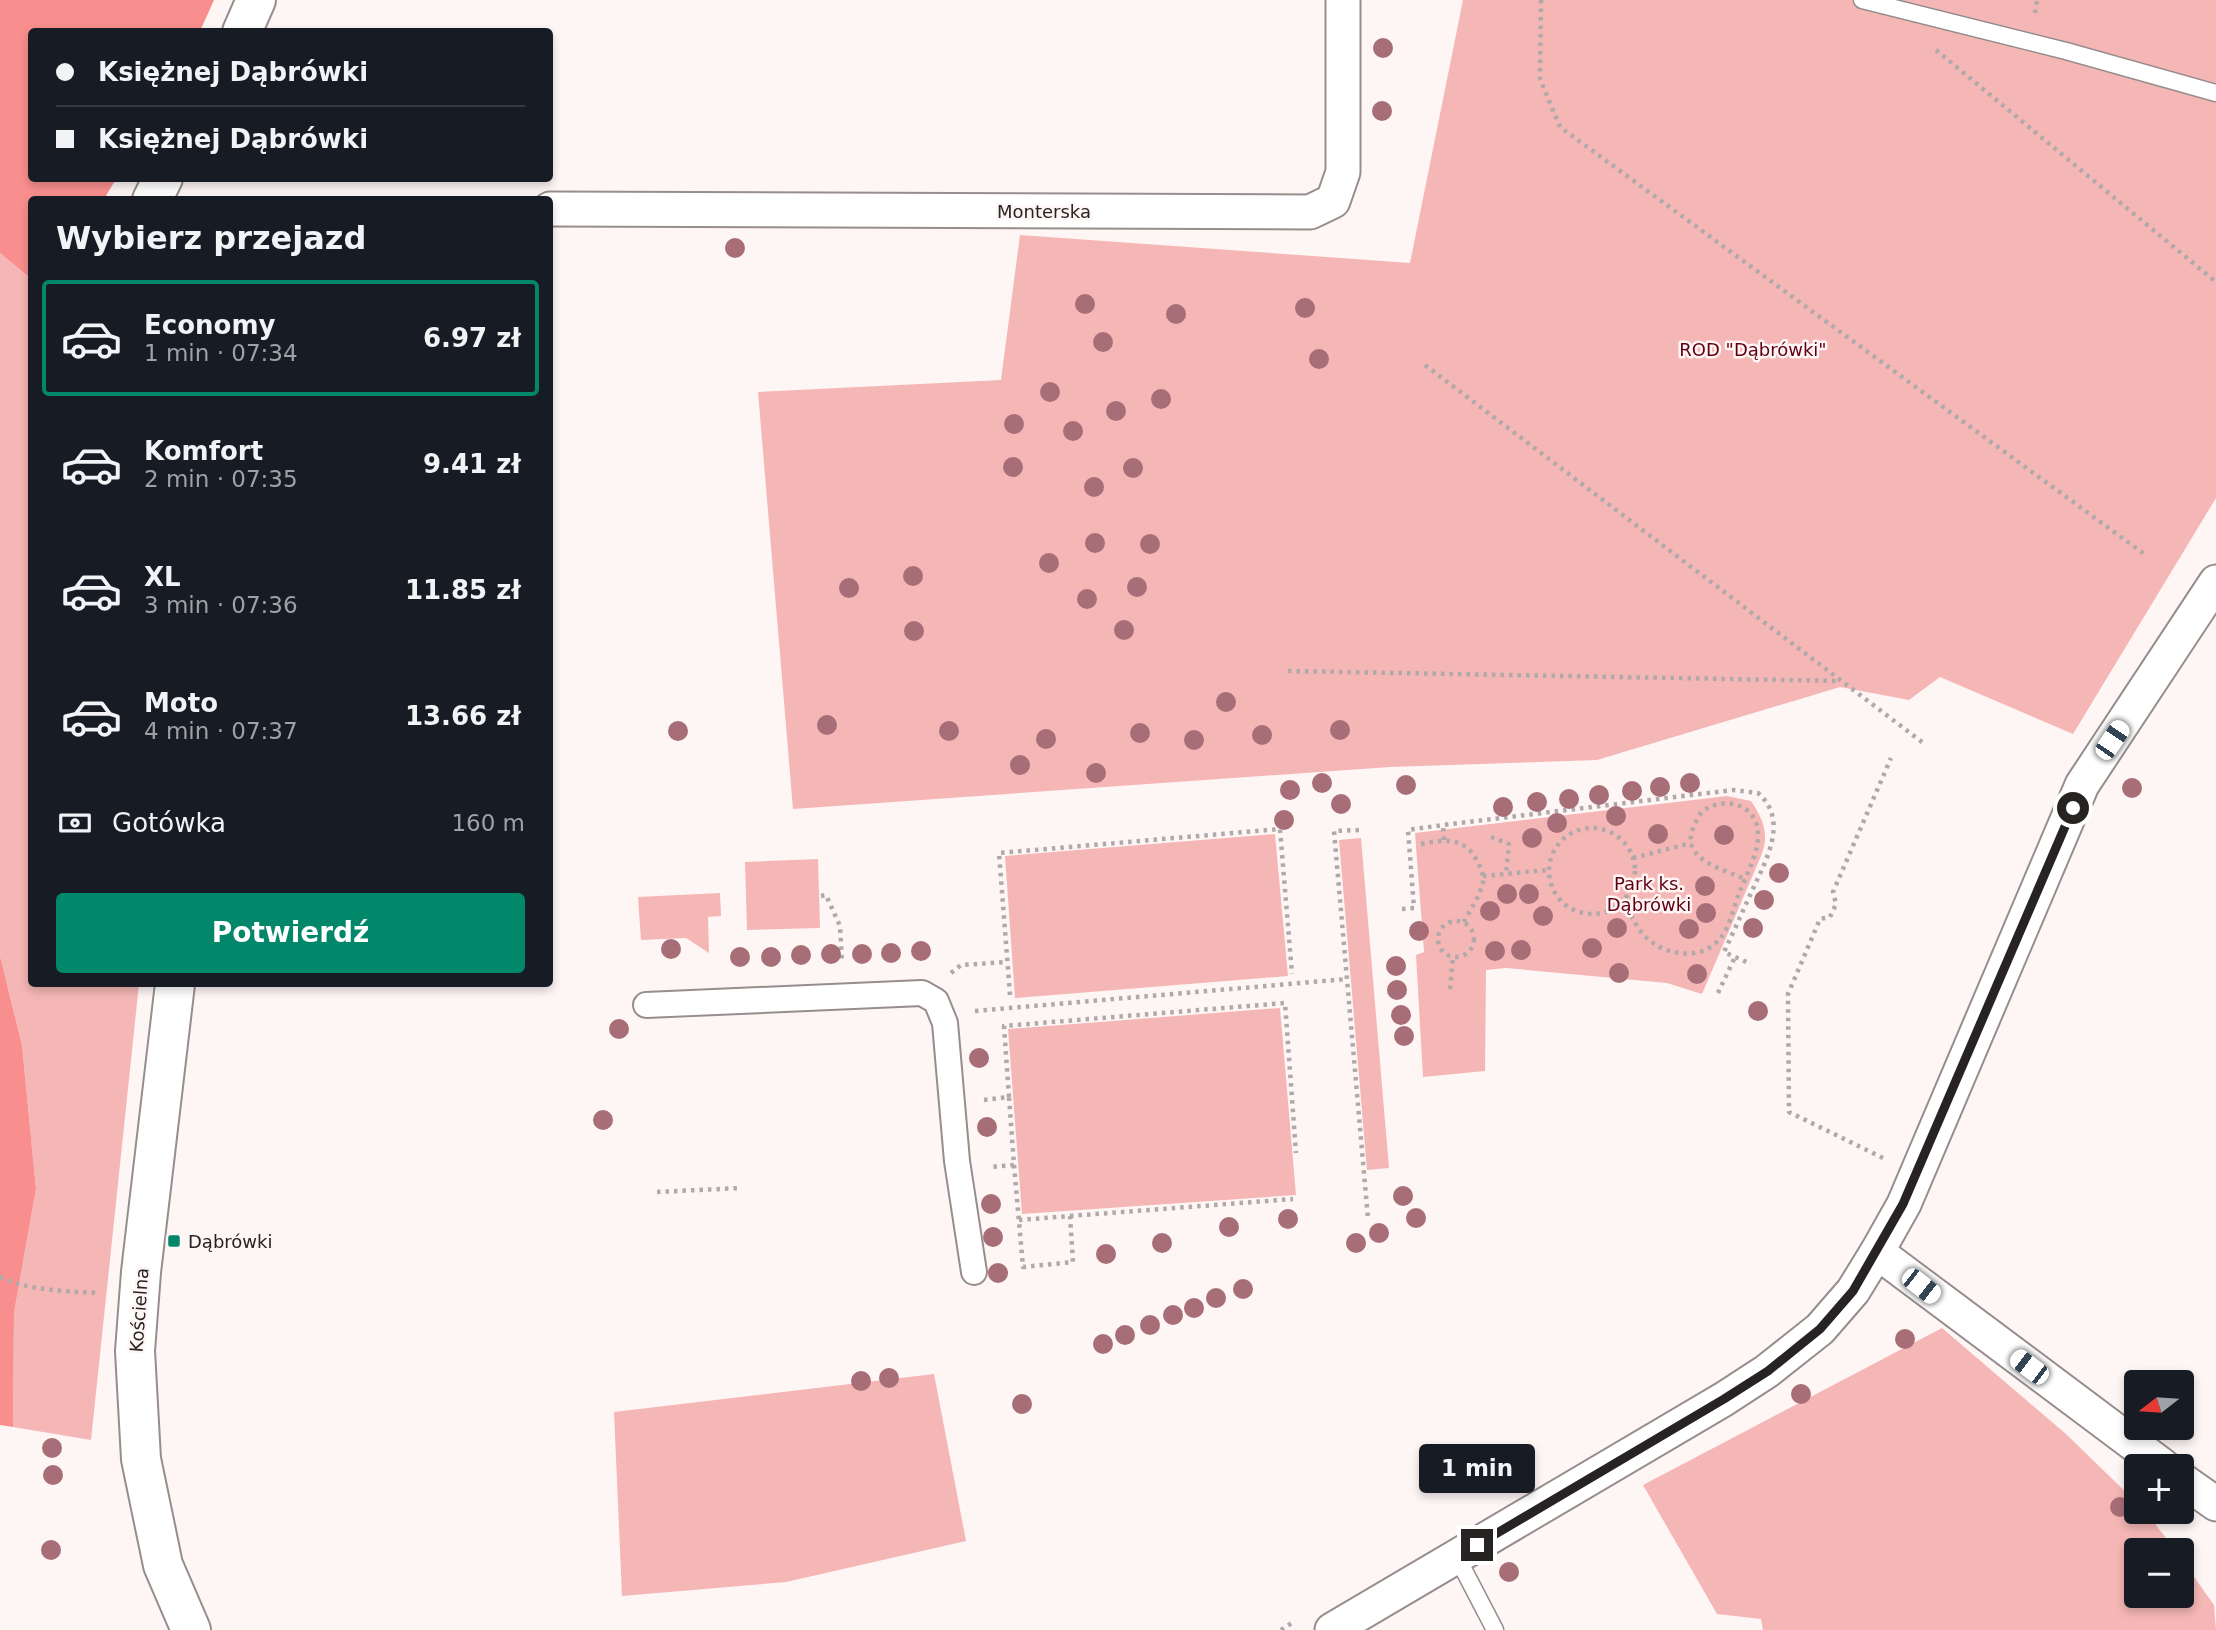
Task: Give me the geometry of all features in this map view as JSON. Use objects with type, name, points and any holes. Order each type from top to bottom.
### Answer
[{"type":"street","points":[[244,28],[256,0]]},
{"type":"street","name":"Monterska","points":[[553,209],[1310,212],[1333,201],[1343,172],[1343,0]]},
{"type":"street","points":[[1318,1623],[1457,1557],[1724,1399],[1768,1371],[1820,1329],[1853,1291],[1903,1204],[2082,785],[2216,582]]},
{"type":"street","name":"Kościelna","points":[[175,987],[141,1272],[135,1351],[141,1459],[163,1565],[191,1630]]},
{"type":"street","points":[[646,1005],[922,993],[936,1001],[946,1023],[958,1170],[974,1272]]},
{"type":"street","points":[[1877,1252],[2147,1454]]},
{"type":"street","points":[[2194,1488],[2216,1504]]},
{"type":"lane","points":[[1862,0],[2066,51],[2216,93]]},
{"type":"lane","points":[[1457,1557],[1495,1630]]},
{"type":"path","points":[[1541,0],[1540,79],[1560,127],[2147,556]]},
{"type":"path","points":[[1933,48],[2216,282]]},
{"type":"path","points":[[1425,365],[1926,746]]},
{"type":"path","points":[[1288,671],[1841,681]]},
{"type":"path","points":[[1891,758],[1833,892],[1836,904],[1830,917],[1820,919],[1788,994],[1789,1112],[1894,1163]]},
{"type":"path","points":[[1402,909],[1414,908],[1409,830],[1733,790],[1758,793],[1769,808],[1773,824],[1771,849],[1724,953]]},
{"type":"path","points":[[1622,901],[1642,933],[1654,944],[1684,954],[1700,953],[1713,946],[1723,935],[1745,878],[1758,836],[1755,819],[1747,808],[1726,803],[1703,810],[1692,830],[1691,843],[1695,854],[1703,861],[1745,878]]},
{"type":"path","points":[[1443,825],[1444,840]]},
{"type":"path","points":[[1593,828],[1606,830],[1627,846],[1633,858],[1635,872],[1633,885],[1622,901],[1604,912],[1591,914],[1577,912],[1556,895],[1550,883],[1549,870],[1551,856],[1568,835],[1593,828]]},
{"type":"path","points":[[1010,995],[999,853],[1280,830],[1292,974]]},
{"type":"path","points":[[1359,830],[1334,831],[1368,1219]]},
{"type":"path","points":[[1491,837],[1509,844],[1506,874]]},
{"type":"path","points":[[1421,844],[1444,840],[1462,843],[1473,853],[1483,876],[1483,884],[1464,922]]},
{"type":"path","points":[[1633,858],[1691,843]]},
{"type":"path","points":[[1483,876],[1549,870]]},
{"type":"path","points":[[821,896],[826,895],[840,926],[845,998]]},
{"type":"path","points":[[1455,921],[1464,922],[1474,936],[1473,944],[1469,952],[1462,957],[1453,957],[1445,953],[1440,946],[1440,929],[1455,921]]},
{"type":"path","points":[[1713,946],[1751,964]]},
{"type":"path","points":[[1450,989],[1453,957]]},
{"type":"path","points":[[1718,993],[1735,957]]},
{"type":"path","points":[[922,993],[961,965],[1007,962]]},
{"type":"path","points":[[946,1023],[968,1012],[1010,1007],[1347,979]]},
{"type":"path","points":[[1070,1216],[1073,1262],[1023,1267],[1003,1026],[1285,1003],[1296,1153]]},
{"type":"path","points":[[952,1102],[1009,1097]]},
{"type":"path","points":[[958,1170],[1014,1165]]},
{"type":"path","points":[[657,1192],[740,1188]]},
{"type":"path","points":[[1019,1220],[1293,1199]]},
{"type":"path","points":[[0,1278],[44,1290],[113,1294]]},
{"type":"path","points":[[1281,1630],[1318,1623]]},
{"type":"green space","name":"ROD \"Dąbrówki\"","points":[[1463,0],[2216,0],[2216,498],[2073,734],[1940,677],[1909,700],[1840,687],[1597,760],[1390,767],[793,809],[758,392],[1001,380],[1020,235],[1410,263]]},
{"type":"green space","points":[[0,253],[28,277],[28,987],[139,987],[91,1440],[13,1427],[14,1313],[36,1189],[22,1045],[0,956]]},
{"type":"green space","name":"Park ks. Dąbrówki","points":[[1727,796],[1751,801],[1762,821],[1765,841],[1702,994],[1667,983],[1506,968],[1486,970],[1485,1071],[1423,1077],[1416,955],[1424,952],[1415,833]]},
{"type":"green space","points":[[1275,834],[1288,976],[1015,998],[1005,856]]},
{"type":"green space","points":[[1361,838],[1389,1168],[1367,1170],[1339,840]]},
{"type":"green space","points":[[818,859],[820,928],[747,930],[745,862]]},
{"type":"green space","points":[[720,893],[721,916],[708,917],[709,953],[686,938],[641,940],[638,897]]},
{"type":"green space","points":[[1280,1008],[1296,1195],[1022,1214],[1008,1029]]},
{"type":"green space","points":[[1942,1328],[2066,1434],[2124,1490],[2124,1524],[2155,1524],[2166,1538],[2124,1538],[2124,1608],[2194,1608],[2194,1577],[2214,1605],[2216,1630],[1763,1630],[1761,1619],[1717,1614],[1643,1485]]},
{"type":"green space","points":[[934,1374],[966,1541],[786,1582],[622,1596],[614,1412]]},
{"type":"shaded area","points":[[0,0],[214,0],[201,28],[28,28],[28,182],[114,182],[106,196],[28,196],[28,276],[0,253]]},
{"type":"shaded area","points":[[0,956],[22,1045],[36,1189],[14,1313],[13,1427],[0,1425]]},
{"type":"place","name":"Dąbrówki","points":[[174,1241]]},
{"type":"route","points":[[1477,1545],[1768,1371],[1820,1329],[1853,1291],[1903,1204],[2073,808]]}]
